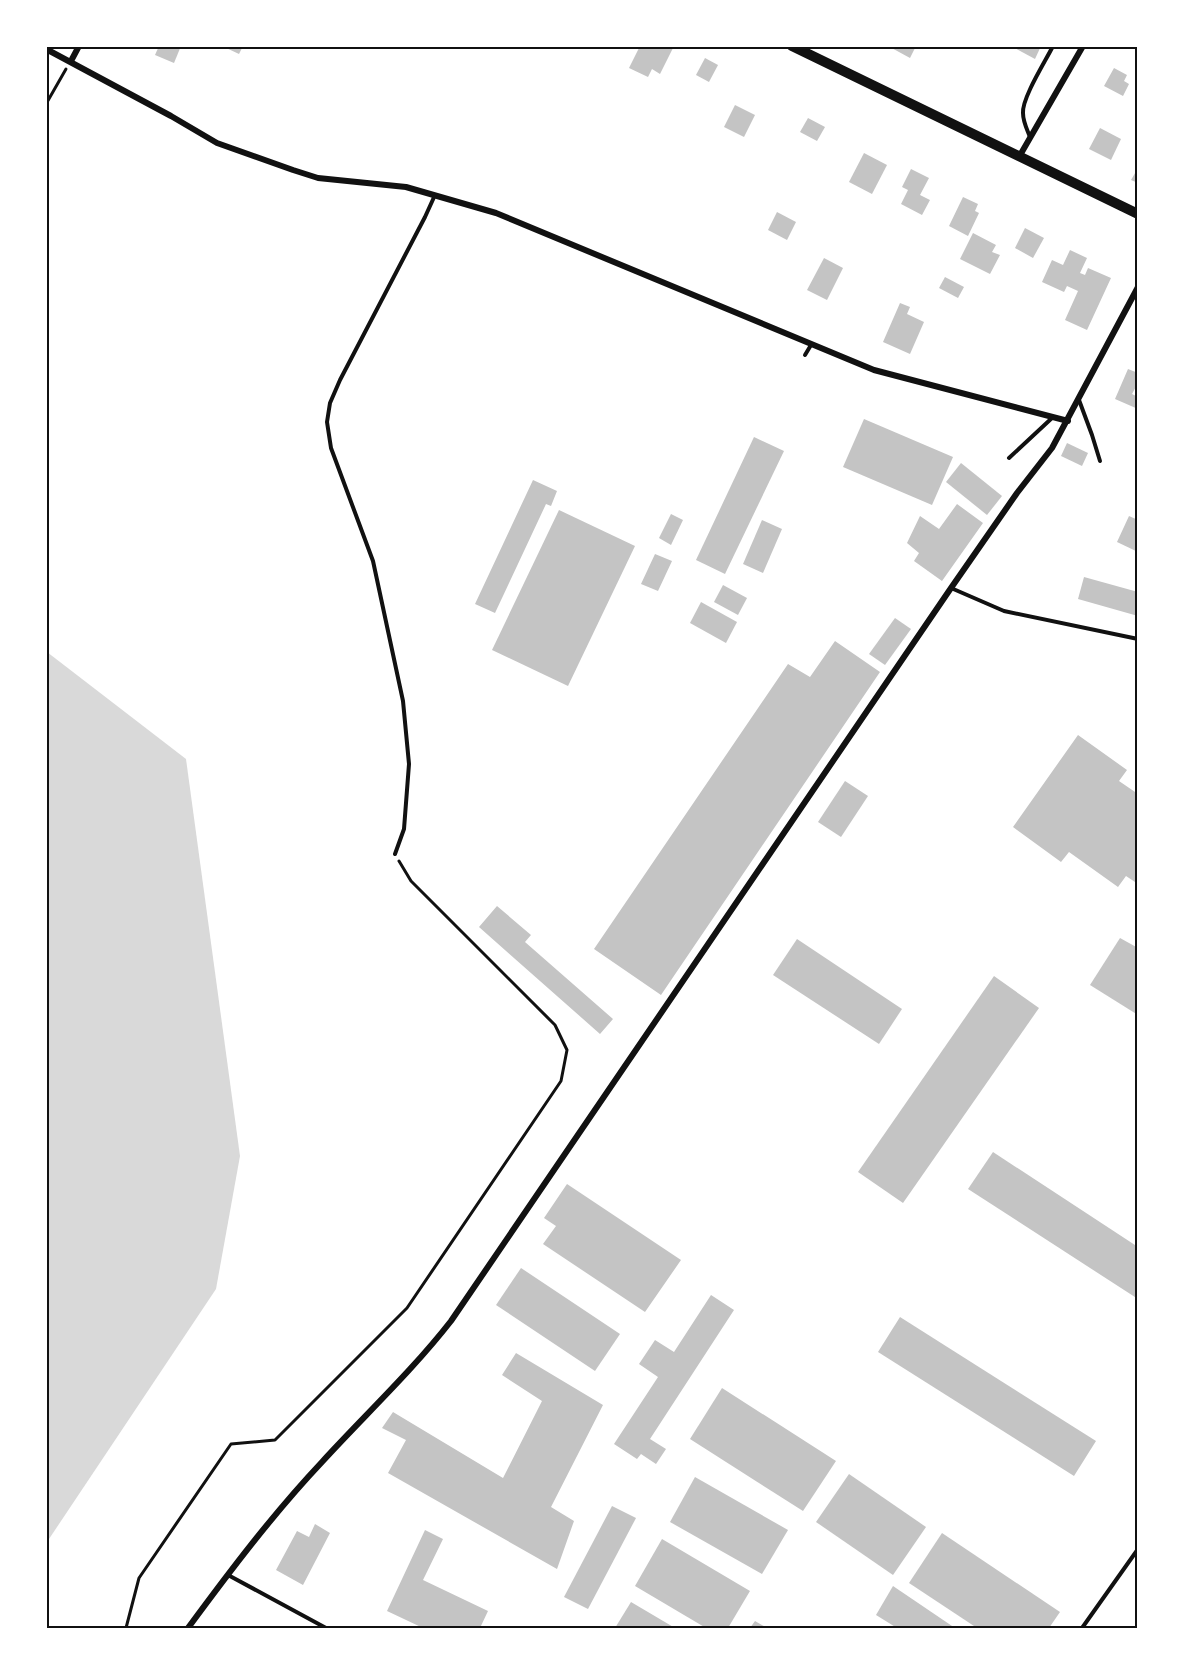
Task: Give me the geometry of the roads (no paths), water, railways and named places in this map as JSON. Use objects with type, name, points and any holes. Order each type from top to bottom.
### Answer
[{"type":"main road","points":[[792,46],[1137,214]]},
{"type":"street","points":[[71,61],[79,46]]},
{"type":"street","points":[[1019,158],[1083,46]]},
{"type":"street","points":[[46,49],[218,143],[318,178],[406,187],[496,213],[874,370],[1068,421]]},
{"type":"street","points":[[188,1629],[227,1574],[314,1470],[431,1346],[451,1321],[951,588],[1052,448],[1137,287]]},
{"type":"lane","points":[[1031,137],[1025,125],[1023,111],[1025,100],[1053,46]]},
{"type":"lane","points":[[395,854],[404,829],[409,764],[403,701],[373,561],[331,448],[327,422],[330,403],[340,380],[435,194]]},
{"type":"lane","points":[[805,355],[811,345]]},
{"type":"lane","points":[[1078,400],[1100,461]]},
{"type":"lane","points":[[1009,458],[1052,418]]},
{"type":"lane","points":[[951,588],[1004,611],[1137,639]]},
{"type":"lane","points":[[1082,1629],[1137,1549]]},
{"type":"lane","points":[[227,1574],[326,1629]]}]
